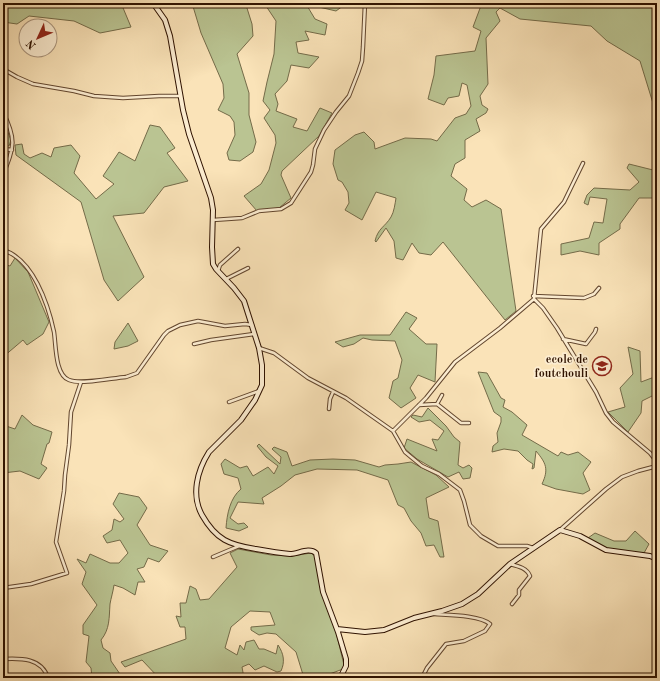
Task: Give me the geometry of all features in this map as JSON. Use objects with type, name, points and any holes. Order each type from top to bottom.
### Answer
[{"type":"street","points":[[153,3],[165,20],[170,36],[191,142],[212,198],[212,260],[214,266],[244,301],[259,348],[263,376],[260,391],[249,410],[209,452],[199,472],[196,490],[198,508],[208,525],[225,541],[239,546],[276,553],[290,554],[308,550],[314,551],[317,555],[323,592],[337,629],[346,666],[340,678]]},
{"type":"street","points":[[212,220],[242,218],[260,211],[281,209],[291,203],[311,172],[315,149],[324,130],[349,96],[358,73],[362,60],[365,3]]},
{"type":"street","points":[[3,69],[33,84],[94,96],[123,98],[181,96]]},
{"type":"street","points":[[3,112],[12,138],[12,150],[3,175]]},
{"type":"street","points":[[3,149],[12,150]]},
{"type":"street","points":[[393,431],[419,405],[455,362],[500,328],[533,298],[541,229],[564,202],[583,163]]},
{"type":"street","points":[[218,271],[220,265],[238,249]]},
{"type":"street","points":[[3,250],[16,255],[25,263],[37,283],[52,326],[59,369],[67,379],[81,382],[126,376],[137,373],[164,335],[168,331],[180,325],[198,321],[225,326],[245,324],[252,326]]},
{"type":"street","points":[[226,279],[248,268]]},
{"type":"street","points":[[533,298],[584,298],[594,294],[599,288]]},
{"type":"street","points":[[533,298],[543,308],[563,339],[596,392],[608,416],[653,456],[657,462]]},
{"type":"street","points":[[563,339],[586,344],[595,332],[596,328]]},
{"type":"street","points":[[194,344],[254,334]]},
{"type":"street","points":[[259,348],[274,353],[308,378],[358,406],[393,431],[405,452],[410,457],[422,466],[439,474],[460,490],[464,498],[470,525],[476,532],[498,546],[527,546],[534,548]]},
{"type":"street","points":[[3,588],[31,584],[67,573],[56,542],[64,491],[71,412],[81,382]]},
{"type":"street","points":[[229,402],[260,391]]},
{"type":"street","points":[[328,409],[333,392]]},
{"type":"street","points":[[437,404],[442,396]]},
{"type":"street","points":[[419,405],[437,404],[461,423],[469,423]]},
{"type":"street","points":[[337,629],[376,631],[390,628],[414,618],[452,608],[471,599],[510,564],[560,530],[606,489],[622,477],[657,466]]},
{"type":"street","points":[[560,530],[580,536],[603,550],[650,556],[657,559]]},
{"type":"street","points":[[213,557],[239,546]]},
{"type":"street","points":[[510,564],[528,571],[530,576],[519,590],[519,595],[512,604]]},
{"type":"street","points":[[422,678],[427,668],[446,644],[464,641],[486,631],[490,624],[466,617],[431,614]]},
{"type":"street","points":[[3,659],[18,658],[34,660],[44,668],[48,678]]},
{"type":"green space","points":[[3,3],[121,3],[131,27],[100,33],[74,21],[58,19],[58,18],[29,16],[26,18],[18,18],[17,24],[3,22]]},
{"type":"green space","points":[[192,3],[246,3],[252,24],[253,36],[237,54],[249,93],[249,115],[256,142],[253,152],[240,161],[229,160],[227,153],[235,135],[234,122],[230,116],[218,110],[224,98],[223,84],[201,33]]},
{"type":"green space","points":[[264,3],[347,3],[336,11],[306,4],[315,19],[327,24],[325,35],[305,31],[309,40],[296,42],[298,53],[319,57],[309,68],[291,65],[287,81],[275,94],[278,104],[276,111],[297,119],[293,127],[307,131],[320,108],[332,113],[319,136],[282,171],[281,175],[291,198],[279,208],[257,211],[244,196],[261,184],[269,170],[276,143],[275,135],[264,118],[270,110],[263,101],[274,54],[276,21]]},
{"type":"green space","points":[[482,3],[657,3],[657,198],[639,198],[620,224],[620,229],[599,243],[599,255],[580,251],[561,255],[561,244],[589,238],[594,222],[603,223],[607,199],[590,197],[588,205],[584,203],[587,195],[594,188],[630,190],[639,182],[627,168],[629,164],[653,170],[656,113],[640,61],[607,41],[591,26],[520,19],[500,8],[496,12],[500,21],[486,38],[488,84],[480,96],[482,105],[488,109],[486,113],[476,119],[480,131],[465,140],[465,158],[455,164],[451,176],[467,189],[464,200],[472,207],[486,200],[501,209],[516,311],[505,320],[443,242],[431,255],[419,253],[412,243],[403,260],[396,258],[394,241],[386,228],[376,242],[378,233],[392,215],[396,198],[376,192],[362,220],[345,210],[349,203],[348,192],[342,182],[338,180],[333,164],[335,150],[355,135],[364,132],[374,142],[375,149],[405,138],[431,139],[437,141],[455,118],[466,114],[471,106],[467,85],[462,83],[459,96],[448,98],[444,105],[428,99],[434,75],[436,56],[475,51],[481,31],[473,27]]},
{"type":"green space","points":[[3,120],[11,140],[9,146],[3,144]]},
{"type":"green space","points":[[150,125],[160,127],[175,148],[167,153],[188,181],[164,187],[144,213],[113,216],[144,277],[118,301],[104,280],[81,202],[16,155],[15,145],[22,144],[24,154],[30,158],[42,153],[51,157],[54,148],[71,145],[80,156],[74,173],[96,199],[114,184],[103,176],[119,152],[135,161]]},
{"type":"green space","points":[[15,258],[28,272],[49,322],[43,334],[27,345],[23,340],[3,357],[3,264],[10,266]]},
{"type":"green space","points":[[406,312],[417,318],[409,329],[426,344],[437,344],[435,382],[418,375],[410,388],[416,398],[401,408],[389,398],[393,381],[398,378],[402,360],[395,341],[363,338],[354,344],[343,347],[335,342],[360,335],[390,335]]},
{"type":"green space","points":[[128,323],[138,341],[128,346],[114,349],[115,342]]},
{"type":"green space","points":[[628,347],[640,351],[641,382],[657,376],[657,396],[654,395],[642,401],[641,413],[628,432],[608,412],[625,407],[620,388],[633,374]]},
{"type":"green space","points":[[478,372],[487,373],[501,398],[505,400],[503,407],[512,412],[527,425],[522,435],[558,456],[561,452],[568,455],[578,452],[591,462],[583,473],[590,490],[583,494],[556,489],[542,484],[546,470],[542,459],[536,451],[534,468],[532,469],[533,464],[518,451],[504,449],[492,452],[493,446],[498,442],[497,433],[501,422],[501,417],[494,412]]},
{"type":"green space","points":[[428,408],[460,442],[458,465],[463,468],[469,465],[472,468],[470,478],[463,479],[459,472],[448,477],[417,459],[404,448],[407,439],[437,451],[432,439],[438,440],[444,431],[430,420],[419,422],[411,417],[413,415],[422,417]]},
{"type":"green space","points":[[22,415],[33,425],[52,432],[41,464],[47,468],[39,479],[20,471],[3,473],[3,425],[15,429]]},
{"type":"green space","points":[[259,444],[280,464],[281,457],[272,449],[274,447],[287,452],[292,466],[310,460],[333,459],[355,460],[379,467],[411,462],[436,475],[449,487],[426,498],[429,518],[438,521],[444,557],[440,557],[434,545],[426,546],[421,533],[411,521],[404,508],[398,505],[388,480],[357,470],[317,469],[295,475],[262,498],[264,504],[238,502],[230,518],[238,524],[244,523],[248,527],[239,531],[226,528],[230,507],[234,497],[241,489],[238,478],[224,474],[221,464],[225,459],[240,468],[247,466],[253,476],[268,467],[274,474],[278,466],[266,457],[257,446]]},
{"type":"green space","points":[[119,493],[139,497],[147,508],[137,525],[150,545],[168,551],[159,562],[148,558],[144,567],[137,569],[145,582],[138,582],[135,595],[114,585],[110,604],[108,627],[101,640],[103,648],[110,653],[111,661],[122,677],[125,678],[92,678],[91,668],[86,662],[89,636],[83,634],[83,625],[97,605],[82,584],[86,572],[77,559],[86,563],[90,554],[110,563],[119,563],[128,553],[120,540],[107,543],[103,536],[112,530],[114,519],[120,522],[124,519],[113,504]]},
{"type":"green space","points":[[635,531],[649,544],[644,553],[633,553],[601,547],[588,538],[595,533],[614,541],[626,541]]},
{"type":"green space","points":[[238,549],[271,555],[292,556],[311,553],[316,557],[321,592],[336,632],[344,665],[343,669],[319,678],[304,678],[296,652],[276,634],[267,633],[259,635],[251,630],[251,627],[275,625],[270,612],[250,611],[231,627],[225,648],[237,655],[240,645],[244,650],[246,642],[254,640],[259,649],[264,649],[276,654],[278,645],[282,652],[283,658],[281,671],[277,672],[264,666],[255,670],[249,664],[242,667],[244,678],[159,678],[142,660],[125,667],[121,662],[186,639],[185,627],[180,627],[176,616],[181,617],[180,603],[186,603],[190,586],[196,589],[200,600],[209,599],[237,567],[230,553]]},
{"type":"place","name":"ecole de foutchouli","points":[[602,366]]}]
